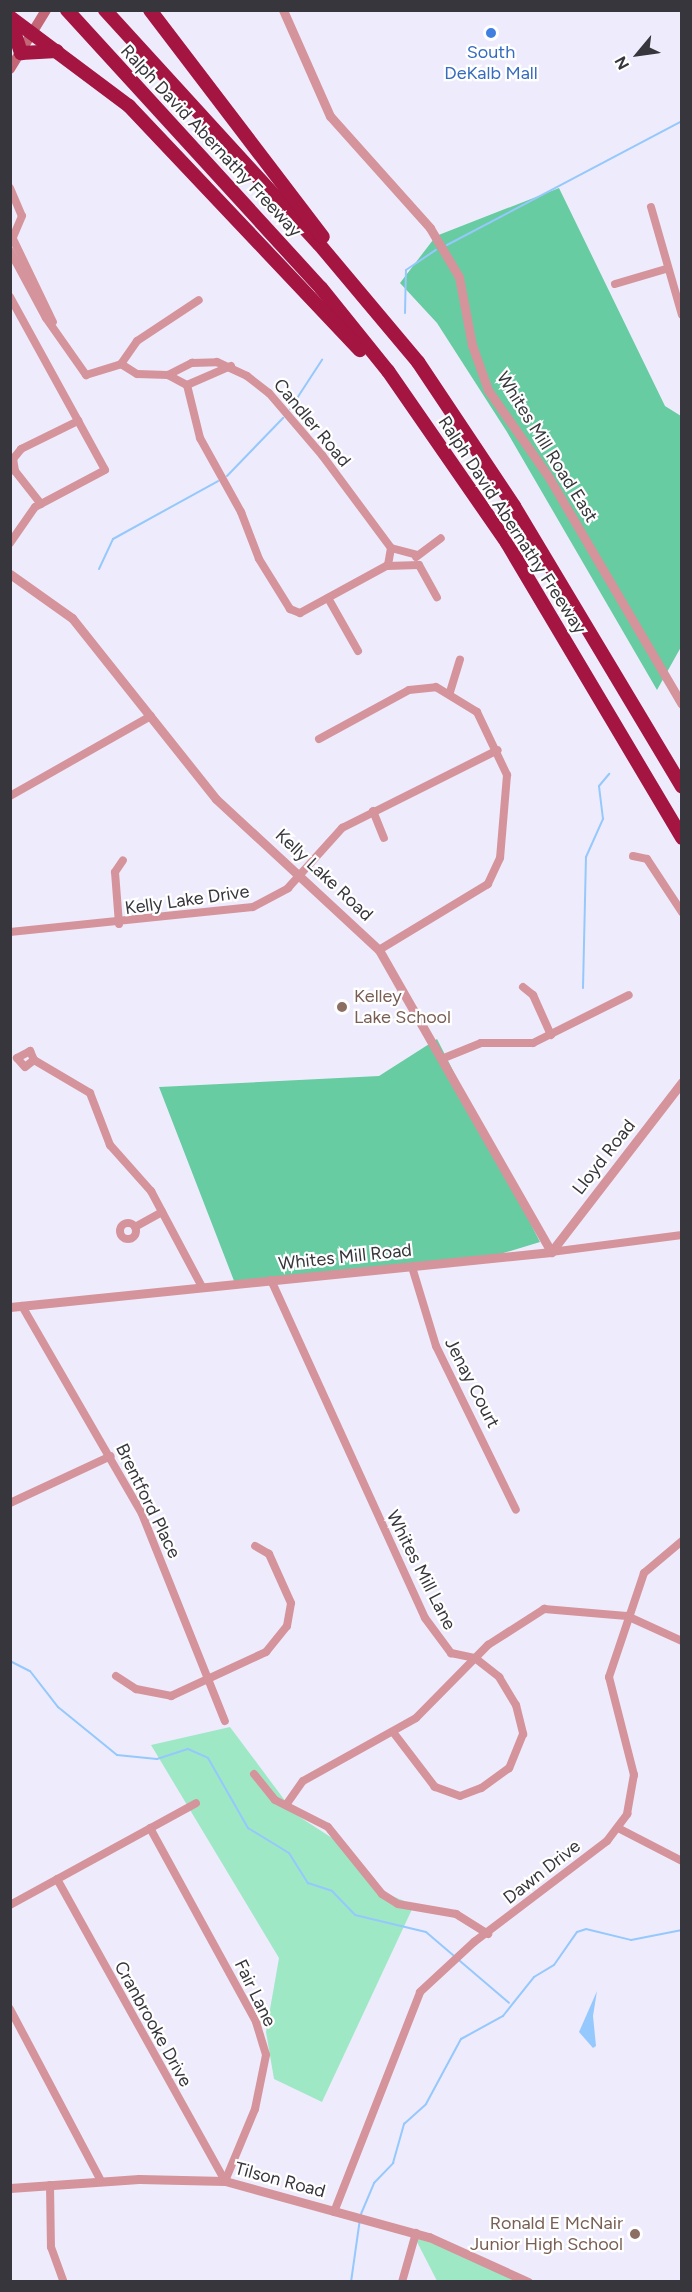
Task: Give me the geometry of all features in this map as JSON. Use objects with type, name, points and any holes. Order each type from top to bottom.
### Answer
[{"type":"highway","name":"Ralph David Abernathy Freeway","points":[[67,10],[321,288],[444,447],[681,838]]},
{"type":"highway","name":"Ralph David Abernathy Freeway","points":[[105,10],[398,337],[514,506],[681,787]]},
{"type":"highway","points":[[150,10],[398,337]]},
{"type":"highway","points":[[10,18],[21,53],[59,51]]},
{"type":"highway","points":[[10,18],[108,87],[179,157],[444,447]]},
{"type":"main road","points":[[10,69],[44,13]]},
{"type":"street","name":"Whites Mill Road East","points":[[283,10],[330,116],[430,228],[459,277],[472,345],[488,390],[559,493],[681,704]]},
{"type":"street","points":[[10,188],[22,216],[12,240],[53,322]]},
{"type":"street","points":[[651,207],[666,269],[681,315]]},
{"type":"street","points":[[10,251],[86,375],[121,364],[137,341],[199,300]]},
{"type":"street","points":[[615,284],[666,269]]},
{"type":"street","points":[[10,297],[105,470],[40,504],[10,543]]},
{"type":"street","points":[[121,364],[151,378],[168,375],[192,363],[231,366]]},
{"type":"street","points":[[187,385],[231,366]]},
{"type":"street","name":"Candler Road","points":[[231,366],[269,393],[391,548]]},
{"type":"street","points":[[168,375],[187,385],[200,438],[280,599],[300,613],[387,566],[413,564],[421,567],[437,597]]},
{"type":"street","points":[[40,504],[15,471],[13,459],[21,448],[78,421]]},
{"type":"street","points":[[413,564],[417,555],[441,538]]},
{"type":"street","points":[[387,566],[391,548],[417,555]]},
{"type":"street","name":"Kelly Lake Road","points":[[10,574],[72,618],[216,799],[302,875],[378,950],[444,1058],[551,1252]]},
{"type":"street","points":[[328,597],[358,651]]},
{"type":"street","points":[[450,692],[460,660]]},
{"type":"street","points":[[319,740],[409,690],[427,686],[450,692],[477,712],[498,750],[508,786],[494,876],[466,902],[418,923],[378,950]]},
{"type":"street","points":[[10,796],[151,716]]},
{"type":"street","name":"Kelly Lake Drive","points":[[10,932],[119,924],[253,908],[302,875],[342,828],[498,750]]},
{"type":"street","points":[[373,811],[384,838]]},
{"type":"street","points":[[633,856],[647,859],[681,912]]},
{"type":"street","points":[[119,924],[115,872],[123,860]]},
{"type":"street","points":[[523,987],[534,996],[551,1035]]},
{"type":"street","points":[[444,1058],[481,1043],[533,1043],[629,995]]},
{"type":"street","points":[[34,1060],[90,1093],[110,1145],[146,1185],[202,1287]]},
{"type":"street","name":"Lloyd Road","points":[[551,1252],[681,1082]]},
{"type":"street","points":[[135,1227],[162,1212]]},
{"type":"street","name":"Whites Mill Road","points":[[10,1307],[412,1267],[681,1235]]},
{"type":"street","name":"Jenay Court","points":[[412,1267],[436,1347],[516,1510]]},
{"type":"street","name":"Whites Mill Lane","points":[[271,1280],[425,1618],[451,1653],[475,1658],[499,1677],[521,1716],[521,1751],[501,1775],[470,1794],[444,1792],[419,1770],[393,1732]]},
{"type":"street","name":"Brentford Place","points":[[22,1306],[111,1456],[142,1514],[225,1721]]},
{"type":"street","points":[[10,1503],[111,1456]]},
{"type":"street","name":"Dawn Drive","points":[[334,2212],[415,2001],[426,1984],[618,1828],[632,1797],[634,1775],[609,1677],[627,1616],[644,1572],[681,1541]]},
{"type":"street","points":[[116,1676],[136,1689],[162,1696],[209,1682],[248,1663],[279,1639],[291,1603],[268,1554],[255,1545]]},
{"type":"street","points":[[286,1805],[303,1781],[425,1712],[475,1658],[544,1609],[627,1616],[681,1641]]},
{"type":"street","points":[[254,1774],[286,1805],[328,1827],[382,1894],[398,1904],[456,1914],[488,1934]]},
{"type":"street","points":[[10,1905],[196,1803]]},
{"type":"street","name":"Fair Lane","points":[[150,1828],[256,2022],[266,2055],[255,2109],[225,2181]]},
{"type":"street","points":[[618,1828],[681,1861]]},
{"type":"street","name":"Cranbrooke Drive","points":[[57,1879],[225,2181]]},
{"type":"street","points":[[10,2009],[101,2181]]},
{"type":"street","name":"Tilson Road","points":[[10,2188],[101,2181],[225,2181],[416,2233],[528,2282]]},
{"type":"street","points":[[50,2185],[51,2247],[64,2282]]},
{"type":"street","points":[[402,2282],[416,2233]]},
{"type":"green space","points":[[559,188],[665,406],[681,416],[681,647],[657,690],[507,432],[437,323],[400,283],[436,236]]},
{"type":"green space","points":[[437,1039],[540,1242],[477,1261],[236,1286],[159,1087],[379,1076]]},
{"type":"green space","points":[[230,1727],[295,1814],[346,1847],[375,1889],[414,1905],[322,2102],[274,2079],[266,2032],[279,1958],[151,1745]]},
{"type":"green space","points":[[415,2238],[472,2255],[530,2281],[437,2281]]},
{"type":"water","points":[[597,1991],[593,2016],[596,2046],[593,2048],[579,2032]]},
{"type":"waterway","points":[[447,245],[682,121]]},
{"type":"waterway","points":[[405,313],[406,270],[436,250]]},
{"type":"waterway","points":[[290,409],[322,360]]},
{"type":"waterway","points":[[227,476],[283,418]]},
{"type":"waterway","points":[[99,569],[113,539],[218,481]]},
{"type":"waterway","points":[[583,988],[586,857],[603,819],[599,786],[609,774]]},
{"type":"waterway","points":[[10,1661],[30,1671],[58,1707],[117,1755],[157,1759],[188,1749],[208,1758],[248,1828],[289,1853],[308,1883],[332,1891],[355,1915],[426,1932],[509,2003]]},
{"type":"waterway","points":[[361,2214],[374,2183],[393,2163],[404,2124],[426,2104],[461,2039],[503,2016],[534,1977],[554,1965],[577,1932],[586,1929],[631,1940],[682,1930]]},
{"type":"waterway","points":[[351,2282],[360,2219]]},
{"type":"place","name":"South DeKalb Mall","points":[[491,33]]},
{"type":"place","name":"Kelley Lake School","points":[[342,1007]]},
{"type":"place","name":"Ronald E McNair Junior High School","points":[[635,2234]]}]
